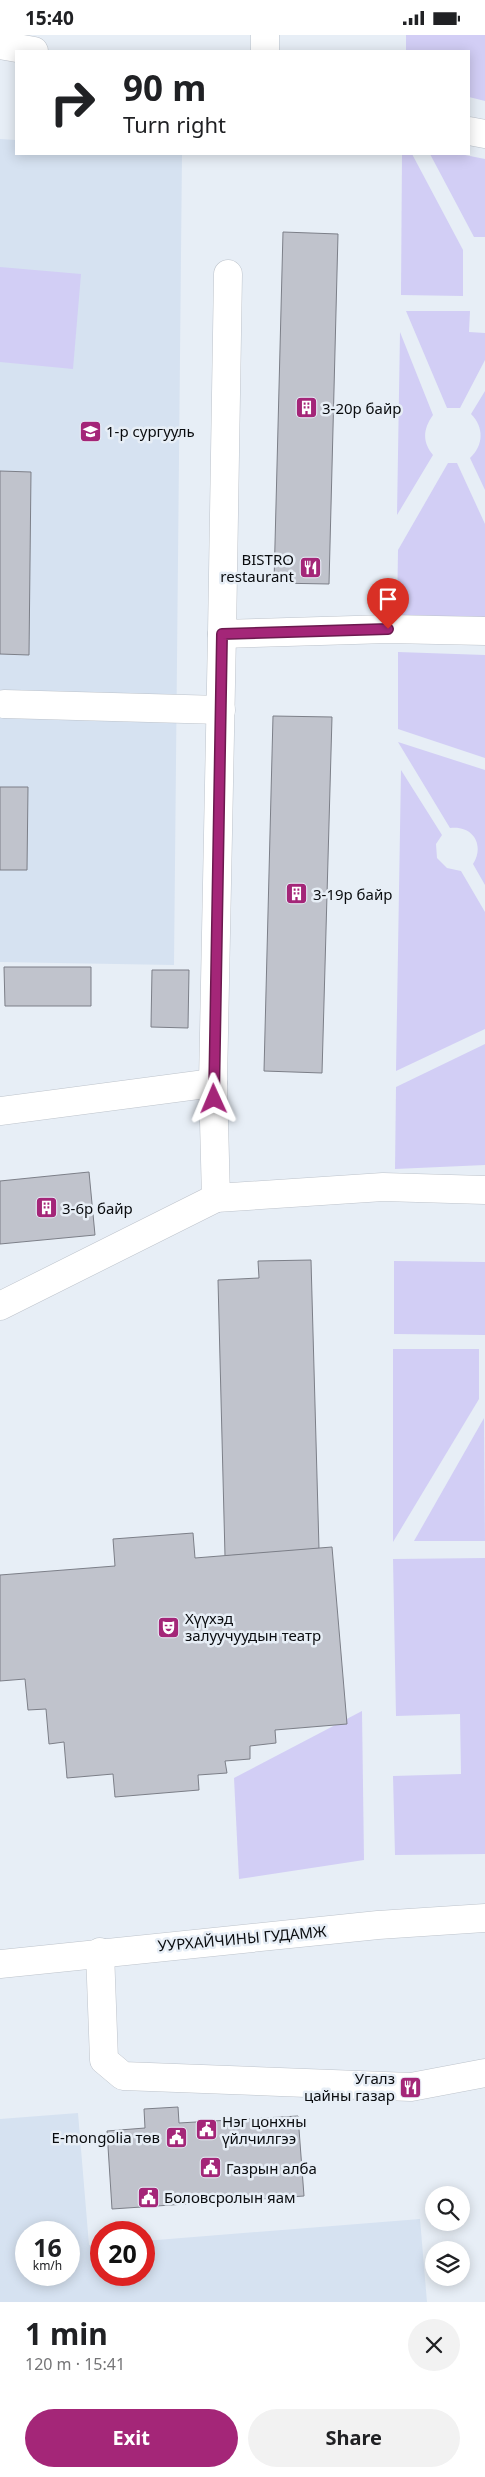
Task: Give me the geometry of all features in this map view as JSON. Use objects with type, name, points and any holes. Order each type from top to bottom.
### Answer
[{"type":"street","points":[[265,35],[265,50]]},
{"type":"street","points":[[0,45],[28,50]]},
{"type":"street","points":[[470,131],[485,134]]},
{"type":"street","points":[[216,1198],[213,1083],[228,274]]},
{"type":"street","points":[[222,634],[388,629],[485,631]]},
{"type":"street","points":[[4,704],[221,710]]},
{"type":"street","points":[[0,1111],[213,1083]]},
{"type":"street","points":[[0,1306],[216,1198],[383,1187],[485,1189]]},
{"type":"street","name":"УУРХАЙЧИНЫ ГУДАМЖ","points":[[0,1963],[378,1925],[485,1918]]},
{"type":"street","points":[[100,1952],[104,2060],[123,2076],[411,2087],[485,2073]]},
{"type":"shaded area","points":[[406,35],[485,35],[485,101],[470,97],[470,50],[406,50]]},
{"type":"shaded area","name":"1-р сургууль","points":[[0,139],[15,140],[15,155],[182,155],[174,965],[0,962]]},
{"type":"shaded area","points":[[402,155],[413,155],[463,250],[463,296],[401,295]]},
{"type":"shaded area","points":[[431,155],[465,155],[485,159],[485,237],[474,237]]},
{"type":"shaded area","points":[[0,267],[81,274],[73,369],[0,362]]},
{"type":"shaded area","points":[[406,311],[470,311],[469,332],[485,333],[485,360],[460,408],[447,408]]},
{"type":"shaded area","points":[[400,332],[433,415],[427,425],[425,435],[429,450],[433,455],[397,515]]},
{"type":"shaded area","points":[[485,391],[485,490],[470,458],[478,447],[481,436],[478,425],[471,414]]},
{"type":"shaded area","points":[[448,463],[457,463],[485,524],[485,619],[397,616],[398,550]]},
{"type":"shaded area","points":[[398,652],[485,655],[485,758],[398,729]]},
{"type":"shaded area","points":[[398,742],[485,770],[485,885],[473,864],[478,850],[475,838],[465,830],[450,828]]},
{"type":"shaded area","points":[[401,770],[442,835],[436,844],[437,858],[447,868],[461,871],[485,912],[485,1029],[396,1071]]},
{"type":"shaded area","points":[[485,1044],[485,1165],[395,1169],[396,1087]]},
{"type":"shaded area","points":[[394,1261],[485,1262],[485,1335],[394,1334]]},
{"type":"shaded area","points":[[393,1349],[479,1349],[479,1399],[393,1542]]},
{"type":"shaded area","points":[[484,1418],[485,1541],[414,1541]]},
{"type":"shaded area","points":[[485,1558],[485,1854],[395,1855],[393,1776],[461,1774],[460,1714],[396,1716],[393,1559]]},
{"type":"shaded area","points":[[362,1711],[364,1860],[239,1879],[234,1778]]},
{"type":"shaded area","points":[[78,2113],[90,2245],[90,2286],[155,2286],[155,2240],[420,2219],[427,2302],[0,2302],[0,2119]]},
{"type":"building","name":"3-20р байр","points":[[283,232],[338,234],[329,584],[274,583]]},
{"type":"building","points":[[0,471],[31,472],[29,655],[0,654]]},
{"type":"building","name":"3-19р байр","points":[[273,716],[332,717],[322,1073],[264,1071]]},
{"type":"building","points":[[0,787],[28,787],[27,870],[0,870]]},
{"type":"building","points":[[4,967],[91,967],[91,1006],[5,1006]]},
{"type":"building","points":[[152,970],[189,970],[188,1028],[151,1027]]},
{"type":"building","name":"3-6р байр","points":[[89,1172],[95,1235],[0,1244],[0,1181]]},
{"type":"building","points":[[311,1260],[319,1549],[225,1556],[218,1280],[259,1278],[258,1261]]},
{"type":"building","name":"Хүүхэд залуучуудын театр","points":[[193,1533],[195,1558],[332,1547],[347,1724],[275,1730],[276,1743],[250,1746],[250,1759],[225,1761],[227,1773],[198,1775],[199,1790],[115,1797],[113,1774],[67,1778],[64,1742],[49,1744],[46,1709],[28,1710],[25,1679],[0,1681],[0,1575],[115,1566],[113,1539]]},
{"type":"building","points":[[178,2107],[179,2123],[298,2116],[304,2196],[112,2209],[107,2131],[145,2128],[144,2109]]},
{"type":"place","name":"3-20р байр","points":[[306,408]]},
{"type":"place","name":"1-р сургууль","points":[[90,431]]},
{"type":"place","name":"BISTRO restaurant","points":[[310,568]]},
{"type":"place","name":"3-19р байр","points":[[297,894]]},
{"type":"place","name":"3-6р байр","points":[[46,1208]]},
{"type":"place","name":"Хүүхэд залуучуудын театр","points":[[169,1627]]},
{"type":"place","name":"Угалз цайны газар","points":[[411,2087]]},
{"type":"place","name":"Нэг цонхны үйлчилгээ","points":[[206,2130]]},
{"type":"place","name":"E-mongolia төв","points":[[176,2137]]},
{"type":"place","name":"Газрын алба","points":[[210,2168]]},
{"type":"place","name":"Боловсролын яам","points":[[148,2197]]},
{"type":"route","points":[[214,1099],[222,634],[388,629]]}]
